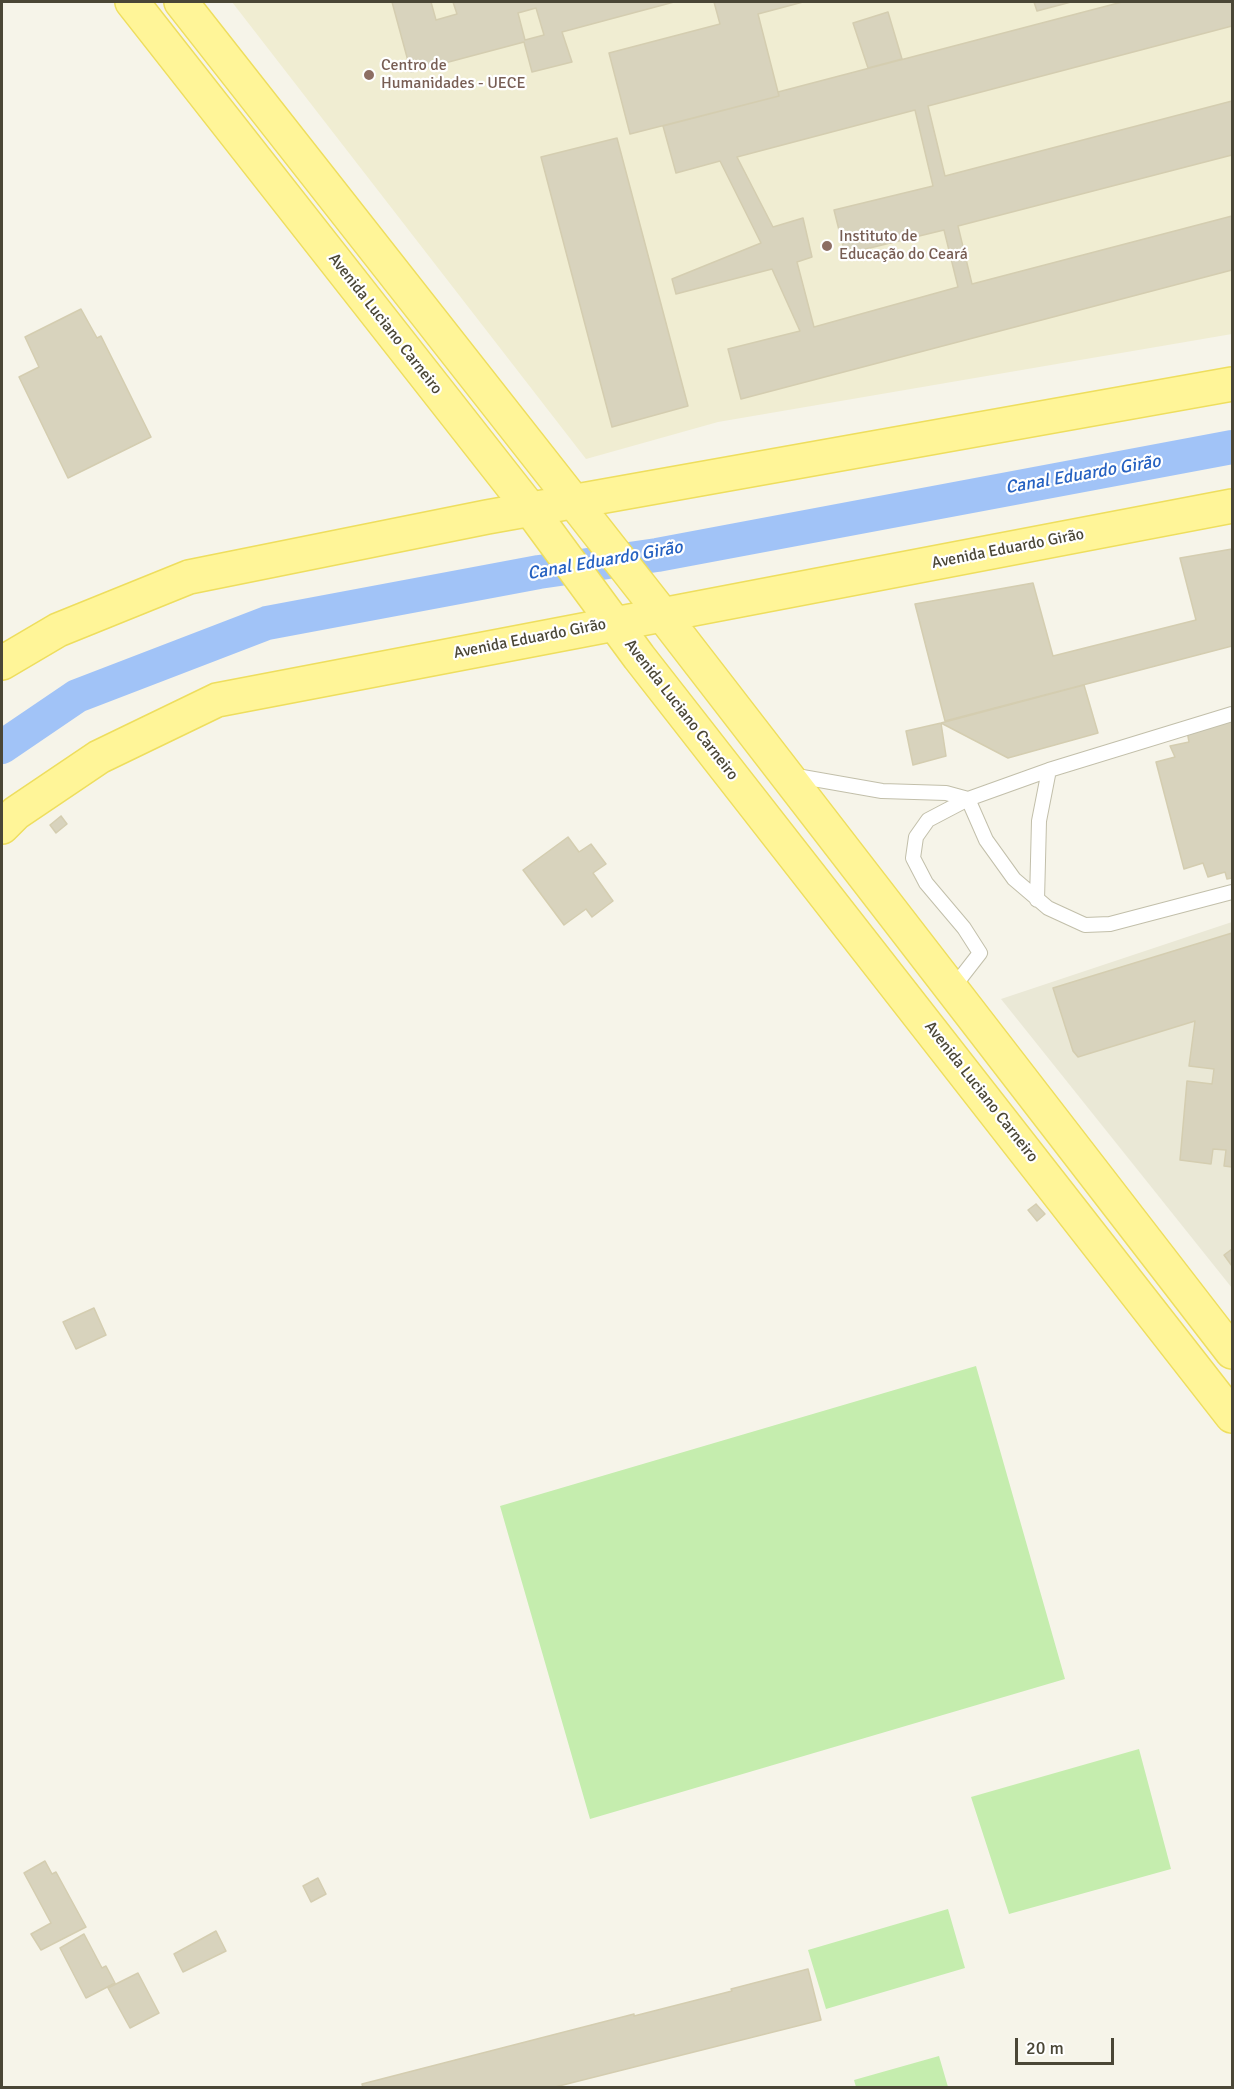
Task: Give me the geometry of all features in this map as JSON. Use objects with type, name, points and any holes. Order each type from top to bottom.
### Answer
[{"type":"main road","name":"Avenida Luciano Carneiro","points":[[132,2],[540,523],[604,611],[1233,1416]]},
{"type":"main road","points":[[181,2],[652,602],[1233,1352]]},
{"type":"main road","points":[[2,663],[58,630],[189,577],[540,523],[1233,384]]},
{"type":"main road","name":"Avenida Eduardo Girão","points":[[2,827],[16,813],[99,757],[218,700],[604,611],[1233,506]]},
{"type":"lane","points":[[951,989],[980,953],[964,928],[926,883],[913,858],[916,837],[928,820],[968,799],[1049,770],[1233,714]]},
{"type":"lane","points":[[1037,900],[1039,821],[1049,770]]},
{"type":"lane","points":[[785,774],[882,791],[946,794],[968,799]]},
{"type":"lane","points":[[968,799],[986,840],[1014,879],[1037,900],[1060,915],[1085,925],[1110,924],[1233,892]]},
{"type":"shaded area","name":"Instituto de Educação do Ceará","points":[[232,2],[1232,2],[1232,334],[718,422],[586,459]]},
{"type":"shaded area","points":[[1232,922],[1232,1288],[1001,999]]},
{"type":"green space","points":[[976,1366],[1065,1679],[590,1819],[500,1506]]},
{"type":"green space","points":[[1139,1749],[1171,1869],[1009,1914],[971,1797]]},
{"type":"green space","points":[[948,1909],[965,1968],[826,2009],[808,1950]]},
{"type":"green space","points":[[939,2056],[948,2087],[856,2087],[854,2080]]},
{"type":"building","points":[[392,2],[431,2],[436,20],[457,14],[453,2],[674,2],[562,32],[572,62],[532,72],[524,42],[411,72]],"holes":[[[536,8],[544,35],[525,40],[518,13]]]},
{"type":"building","points":[[714,2],[803,2],[758,14],[779,96],[630,134],[609,53],[720,24]]},
{"type":"building","points":[[1034,2],[1071,2],[1037,11]]},
{"type":"building","points":[[1122,2],[1232,2],[1232,26],[928,106],[945,176],[1232,101],[1232,155],[958,226],[972,284],[1232,216],[1232,270],[741,399],[728,349],[800,331],[772,269],[676,294],[672,279],[761,243],[720,161],[676,173],[663,126],[779,96],[778,92]],"holes":[[[915,110],[933,186],[834,210],[845,254],[944,230],[958,287],[814,327],[797,262],[812,257],[803,218],[773,227],[737,157]]]},
{"type":"building","points":[[888,12],[902,59],[868,68],[853,23]]},
{"type":"building","points":[[617,138],[688,406],[612,427],[541,157]]},
{"type":"building","points":[[81,309],[97,338],[101,336],[151,437],[68,478],[19,377],[39,367],[25,337]]},
{"type":"building","points":[[1232,549],[1232,646],[945,721],[915,604],[1033,583],[1053,656],[1196,620],[1180,558]]},
{"type":"building","points":[[1084,685],[1098,733],[1008,758],[941,723]]},
{"type":"building","points":[[1232,718],[1232,878],[1227,879],[1225,872],[1208,877],[1203,863],[1184,869],[1156,762],[1175,757],[1170,746],[1189,742],[1187,731]]},
{"type":"building","points":[[941,723],[946,756],[913,765],[906,731]]},
{"type":"building","points":[[61,816],[67,824],[56,833],[50,825]]},
{"type":"building","points":[[568,837],[579,852],[591,844],[606,864],[593,873],[613,901],[592,917],[586,909],[564,925],[523,870]]},
{"type":"building","points":[[1232,933],[1232,1167],[1224,1166],[1226,1150],[1213,1149],[1211,1164],[1180,1160],[1187,1081],[1212,1084],[1214,1069],[1189,1066],[1195,1021],[1078,1057],[1073,1051],[1053,988]]},
{"type":"building","points":[[1036,1204],[1045,1214],[1037,1221],[1028,1210]]},
{"type":"building","points":[[1232,1249],[1232,1266],[1224,1255]]},
{"type":"building","points":[[94,1308],[106,1335],[76,1349],[63,1322]]},
{"type":"building","points":[[45,1861],[52,1874],[56,1872],[86,1927],[41,1950],[31,1934],[51,1923],[24,1873]]},
{"type":"building","points":[[318,1878],[326,1894],[311,1902],[303,1886]]},
{"type":"building","points":[[216,1931],[226,1951],[183,1972],[174,1954]]},
{"type":"building","points":[[84,1934],[102,1968],[106,1966],[115,1983],[86,1998],[60,1948]]},
{"type":"building","points":[[808,1969],[821,2020],[551,2088],[363,2088],[362,2084],[732,1991],[731,1989]]},
{"type":"building","points":[[138,1973],[159,2013],[130,2028],[108,1988]]},
{"type":"waterway","name":"Canal Eduardo Girão","points":[[2,747],[77,696],[267,623],[539,572],[657,555],[1232,447]]},
{"type":"place","name":"Centro de Humanidades - UECE","points":[[369,75]]},
{"type":"place","name":"Instituto de Educação do Ceará","points":[[827,246]]}]
